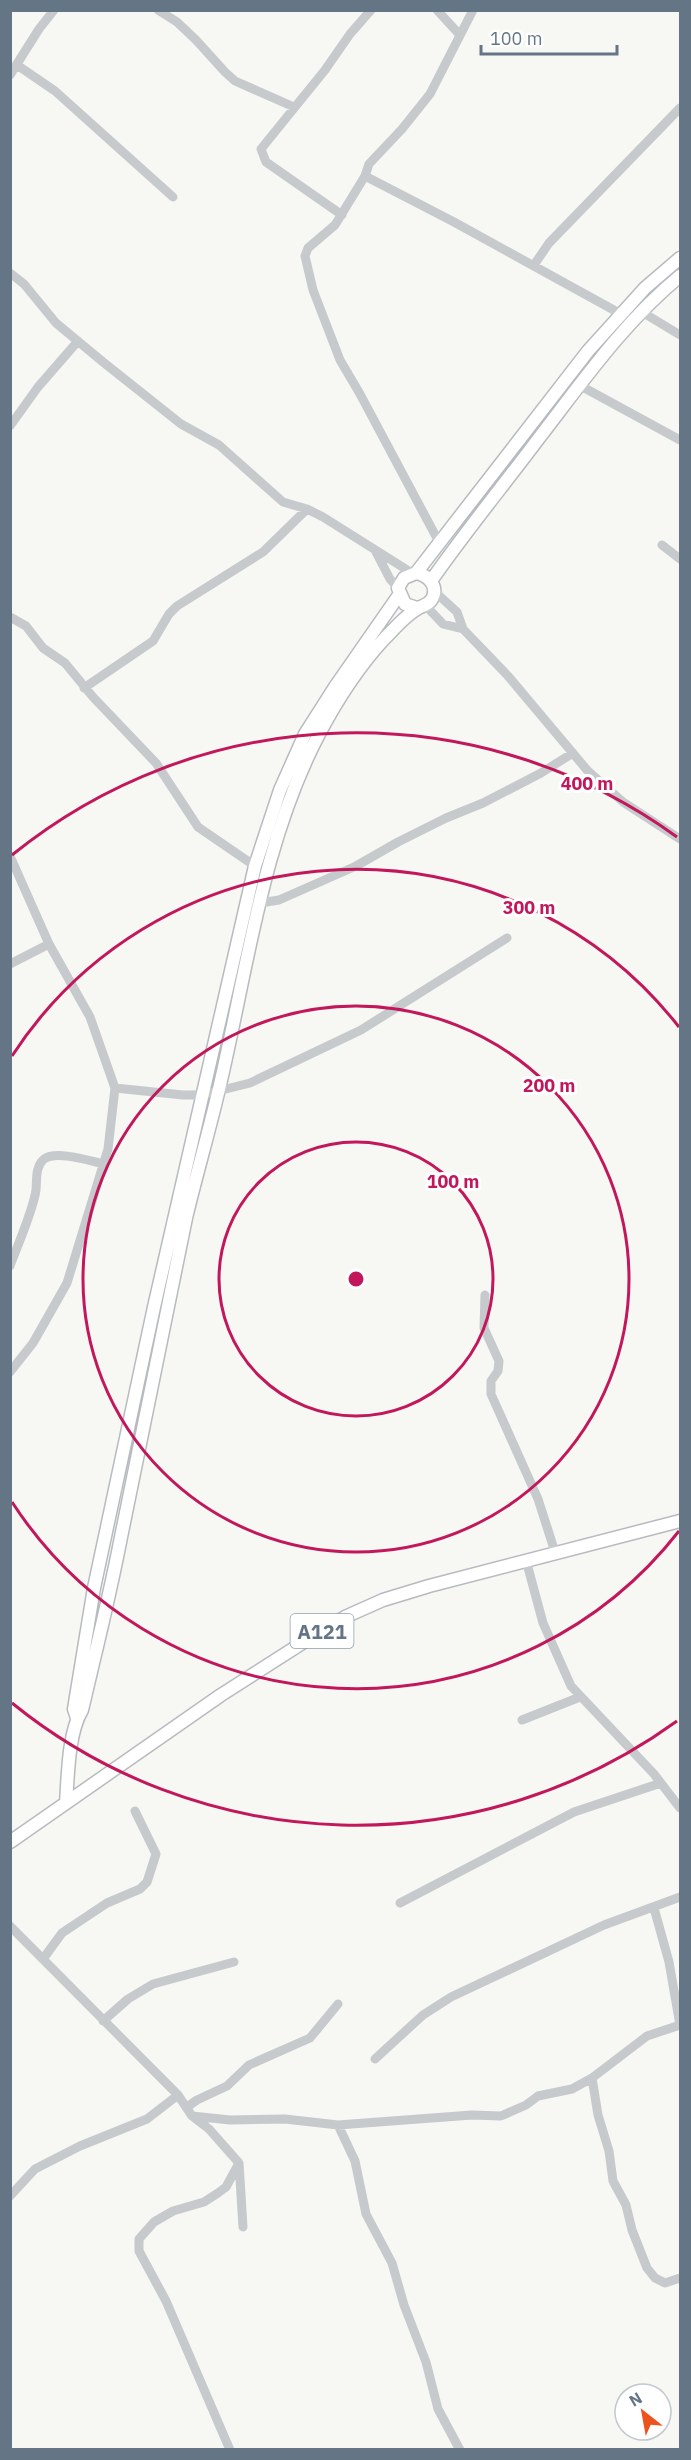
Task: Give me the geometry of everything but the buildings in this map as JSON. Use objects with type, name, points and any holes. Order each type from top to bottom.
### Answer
[{"type":"main road","points":[[78,1718],[74,1709],[94,1588],[174,1213],[255,866],[280,790],[305,734],[399,591],[404,578],[414,573],[440,544],[555,393],[621,314],[645,288],[681,258]]},
{"type":"main road","points":[[66,1803],[69,1766],[78,1718],[82,1710],[120,1545],[187,1217],[219,1091],[261,903],[286,811],[319,735],[349,683],[386,637],[431,600],[433,586],[454,548],[579,385],[642,312],[681,276]]},
{"type":"main road","points":[[414,573],[427,577],[433,586]]},
{"type":"main road","points":[[399,591],[405,604],[421,607]]},
{"type":"main road","name":"A121","points":[[10,1842],[221,1695],[347,1616],[383,1600],[420,1588],[681,1521]]},
{"type":"street","points":[[10,75],[54,10]]},
{"type":"street","points":[[158,10],[177,22],[235,81],[294,106]]},
{"type":"street","points":[[342,215],[266,162],[261,149],[371,10]]},
{"type":"street","points":[[437,10],[459,34]]},
{"type":"street","points":[[440,544],[414,492],[340,360],[314,290],[306,252],[335,225],[369,164],[402,129],[430,94],[473,10]]},
{"type":"street","points":[[17,65],[55,91],[173,197]]},
{"type":"street","points":[[534,265],[549,243],[681,108]]},
{"type":"street","points":[[364,176],[404,195],[621,314]]},
{"type":"street","points":[[10,273],[24,284],[56,322],[78,341],[181,424],[219,445],[283,502],[307,509],[353,534],[376,552],[414,573]]},
{"type":"street","points":[[642,312],[681,335]]},
{"type":"street","points":[[10,426],[38,387],[78,341]]},
{"type":"street","points":[[579,385],[681,440]]},
{"type":"street","points":[[84,688],[124,659],[146,648],[153,642],[169,614],[177,606],[263,552],[307,509]]},
{"type":"street","points":[[662,545],[681,559]]},
{"type":"street","points":[[376,552],[399,591]]},
{"type":"street","points":[[433,586],[457,612],[463,629],[508,676],[603,786],[623,802],[681,839]]},
{"type":"street","points":[[421,607],[443,624],[463,629]]},
{"type":"street","points":[[10,617],[26,626],[43,648],[65,663],[84,688],[164,773],[193,822],[225,848],[255,866]]},
{"type":"street","points":[[261,903],[279,900],[356,866],[446,818],[483,803],[573,753]]},
{"type":"street","points":[[10,856],[49,944],[90,1017],[115,1088],[113,1119],[104,1164],[67,1283],[33,1343],[10,1372]]},
{"type":"street","points":[[115,1088],[202,1095],[250,1083],[339,1042],[507,938]]},
{"type":"street","points":[[10,964],[49,944]]},
{"type":"street","points":[[10,1266],[35,1192],[38,1168],[45,1159],[64,1156],[104,1164]]},
{"type":"street","points":[[485,1294],[484,1328],[499,1361],[498,1371],[491,1380],[491,1394],[537,1499],[555,1552]]},
{"type":"street","points":[[526,1560],[543,1623],[557,1658],[579,1697],[661,1783],[681,1808]]},
{"type":"street","points":[[522,1720],[579,1697]]},
{"type":"street","points":[[400,1903],[574,1812],[661,1783]]},
{"type":"street","points":[[43,1959],[62,1932],[107,1903],[140,1889],[147,1882],[156,1854],[135,1811]]},
{"type":"street","points":[[375,2059],[423,2015],[452,1997],[604,1925],[681,1897]]},
{"type":"street","points":[[192,2116],[230,2120],[285,2119],[338,2125],[472,2115],[501,2116],[526,2105],[538,2096],[572,2089],[592,2079],[647,2036],[680,2025],[669,1962],[654,1908]]},
{"type":"street","points":[[10,1926],[178,2095],[192,2116],[208,2129],[239,2163],[243,2227]]},
{"type":"street","points":[[103,2021],[153,1983],[234,1962]]},
{"type":"street","points":[[187,2107],[227,2086],[249,2066],[310,2038],[338,2004]]},
{"type":"street","points":[[592,2079],[598,2115],[609,2151],[613,2181],[626,2205],[632,2230],[647,2268],[655,2278],[665,2283],[681,2278]]},
{"type":"street","points":[[10,2196],[42,2164],[147,2119],[178,2095]]},
{"type":"street","points":[[338,2125],[355,2160],[366,2214],[392,2264],[404,2305],[426,2362],[438,2409],[460,2450]]},
{"type":"street","points":[[230,2450],[166,2301],[139,2251],[139,2239],[161,2216],[204,2202],[226,2187],[239,2163]]}]
